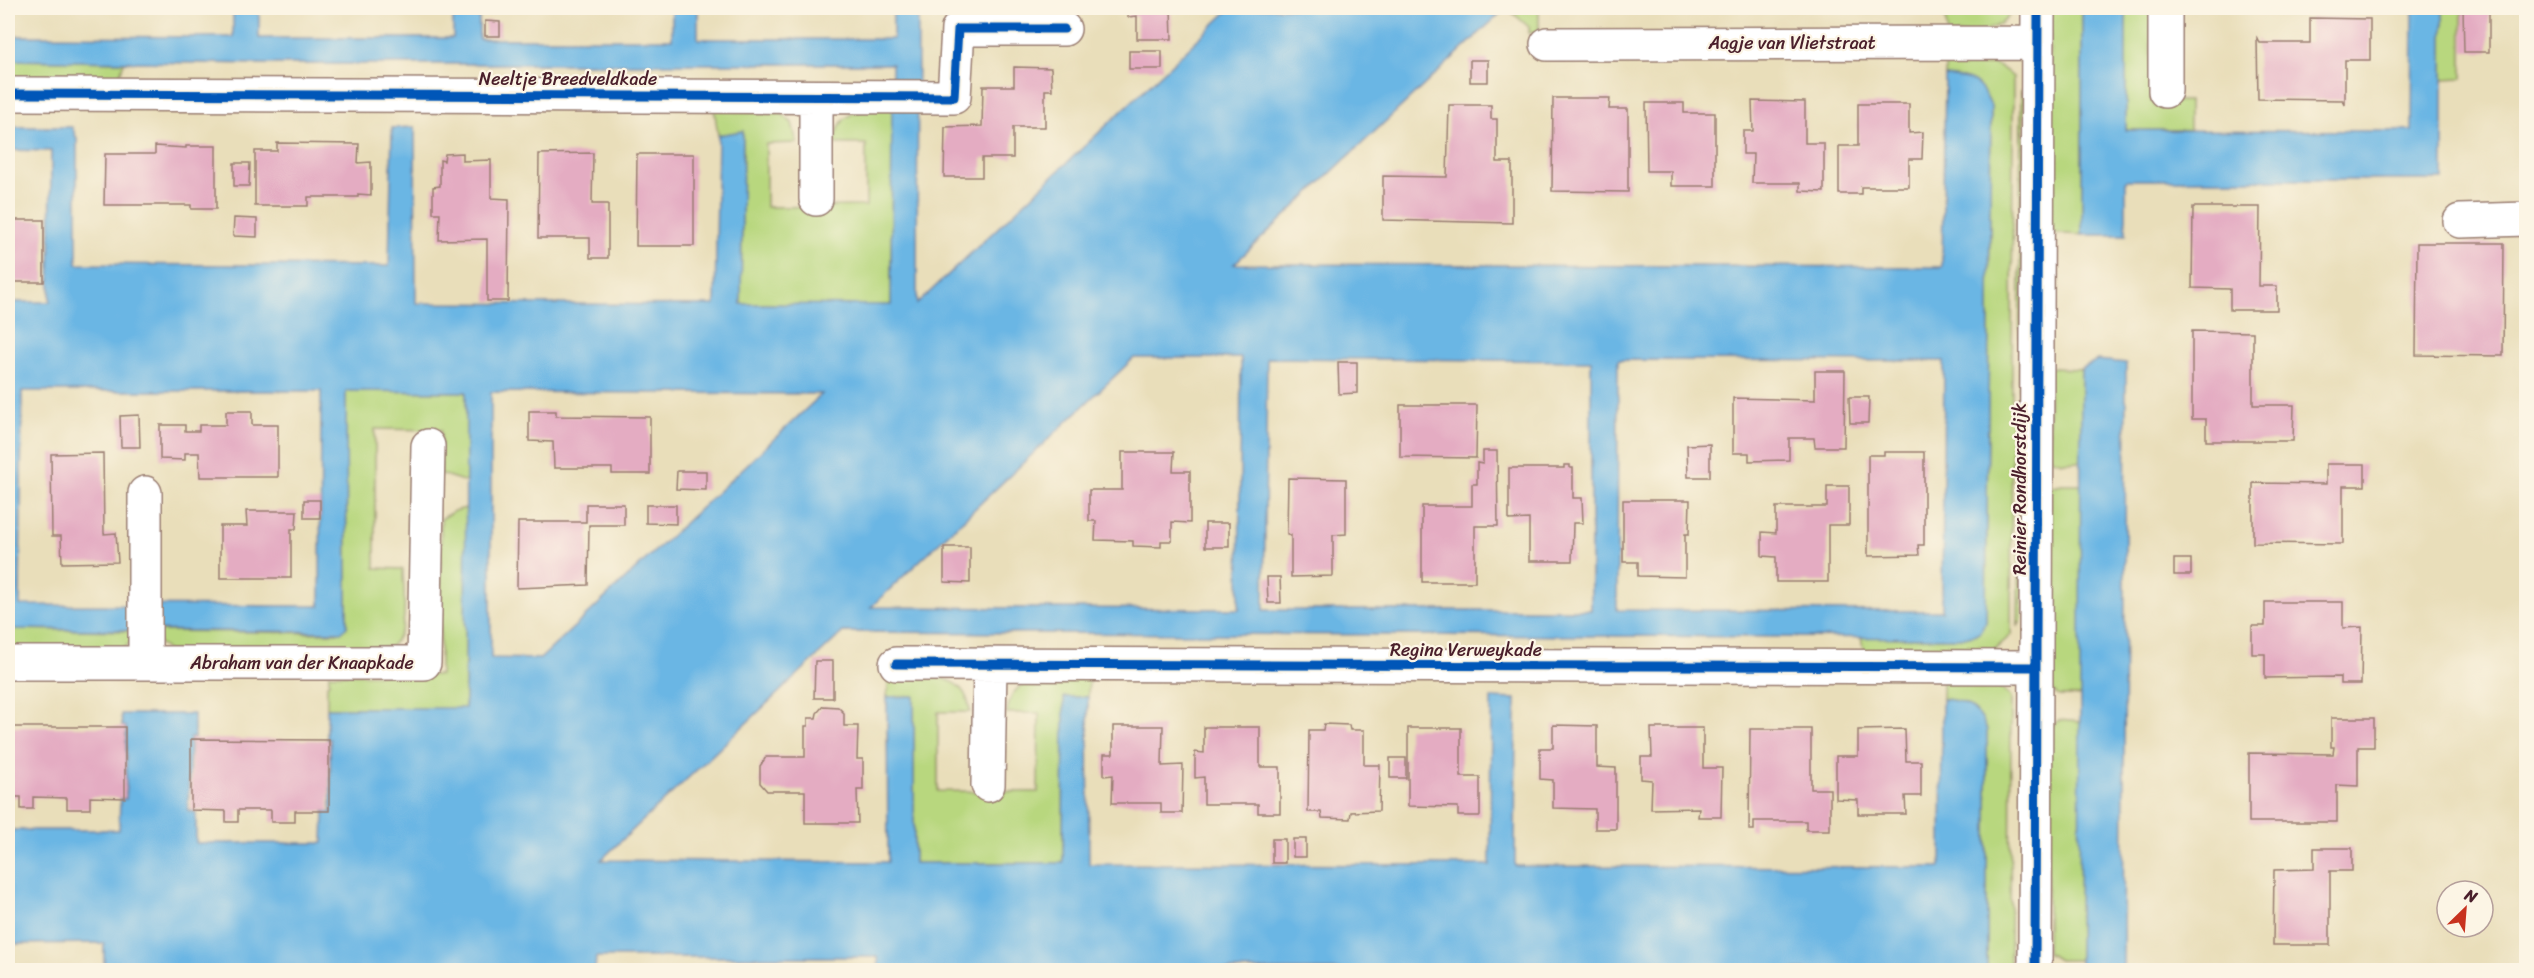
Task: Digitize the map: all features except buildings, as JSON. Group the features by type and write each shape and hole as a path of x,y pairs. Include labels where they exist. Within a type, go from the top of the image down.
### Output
{"street":[{"name":"Reinier Rondhorstdijk","path":"2034,970 2037,8"},
{"path":"2165,8 2165,91"},
{"name":"Neeltje Breedveldkade","path":"8,94 954,97 957,30 1064,28"},
{"name":"Aagje van Vlietstraat","path":"1547,44 2038,43"},
{"path":"816,97 816,199"},
{"path":"2526,196 2526,211"},
{"path":"2460,220 2526,219"},
{"name":"Abraham van der Knaapkade","path":"8,663 145,652 424,663 428,446"},
{"path":"145,493 145,652"},
{"name":"Regina Verweykade","path":"896,664 2036,667"},
{"path":"988,785 990,664"}],"green space":[{"path":"1507,8 1539,8 1539,33 1529,33 1529,27"},
{"path":"1979,8 2013,8 2009,16 1995,27 1948,35 1945,16 1959,16"},
{"path":"2050,8 2082,8 2082,235 2049,233"},
{"path":"2126,8 2151,8 2151,101 2189,101 2189,130 2126,130"},
{"path":"2443,8 2462,8 2462,78 2443,79"},
{"path":"1945,55 1973,57 1990,62 2013,77 2011,635 1994,650 1983,654 1869,656 1863,648 1861,637 1961,638 1986,621 1991,106 1979,85 1962,78 1945,76"},
{"path":"8,60 124,62 118,81 8,81"},
{"path":"2021,90 2024,98 2022,619 2018,626"},
{"path":"892,106 891,306 741,304 743,132 718,135 714,108 781,113 792,123 797,143 766,144 766,207 866,206 866,144 835,144 837,132 841,123 854,113"},
{"path":"2049,368 2081,369 2081,461 2063,462 2049,458"},
{"path":"346,391 466,392 466,482 441,474 441,430 375,429 375,568 403,569 404,611 397,640 390,647 168,651 159,643 156,631 337,633 347,627"},
{"path":"2081,484 2081,696 2059,696 2048,688 2048,487"},
{"path":"466,508 465,709 327,708 329,674 440,675 441,519 454,511"},
{"path":"8,629 133,631 131,642 122,650 8,649"},
{"path":"889,676 941,678 960,688 967,698 970,712 938,712 938,791 1038,792 1039,713 1007,713 1011,699 1017,689 1026,682 1037,679 1089,678 1088,697 1064,697 1063,863 914,863 914,696 887,697"},
{"path":"1942,680 1994,683 2011,697 2010,970 1987,970 1987,730 1980,716 1970,707 1958,701 1942,699"},
{"path":"2059,720 2081,722 2079,960 2058,960 2047,953 2048,729"}],"water":[{"path":"233,8 259,8 259,38 453,38 453,8 479,8 479,39 672,39 672,8 698,8 698,39 893,39 893,8 918,8 917,304 1231,8 1506,8 1234,264 1942,267 1945,76 1974,82 1983,90 1991,106 1986,621 1980,633 1961,638 843,632 601,860 888,862 887,697 914,696 914,863 1063,863 1064,697 1088,697 1089,864 1490,865 1491,698 1516,699 1515,866 1941,867 1942,699 1958,701 1970,707 1980,716 1987,730 1987,970 879,970 878,957 596,957 595,970 104,970 104,943 8,944 8,830 119,830 120,799 126,799 126,727 122,726 121,714 194,714 194,738 190,738 188,811 196,812 196,843 323,843 324,812 331,812 330,739 327,739 327,708 465,708 466,392 346,391 347,627 341,632 8,629 8,302 50,302 51,151 8,150 8,127 72,127 77,139 77,264 389,266 392,128 415,127 416,303 715,305 718,135 743,131 741,304 891,305 892,64 262,64 8,60 8,36 233,37","holes":["1134,358 1241,358 1239,609 871,607","1267,358 1591,361 1591,610 1264,610","1618,360 1944,361 1942,611 1617,610","22,391 321,391 320,606 20,605","491,392 822,394 540,659 491,658"]},
{"path":"1945,8 1979,8 1959,16 1945,16"},
{"path":"2082,8 2126,8 2126,130 2412,131 2413,8 2443,8 2443,180 2126,180 2126,235 2082,235"},
{"path":"2097,360 2126,363 2123,970 2079,970 2081,369"}],"cycle path":[{"path":"2035,970 2038,8"},
{"path":"8,94 954,97 958,29 1064,29"},
{"path":"896,664 2036,667"}]}
